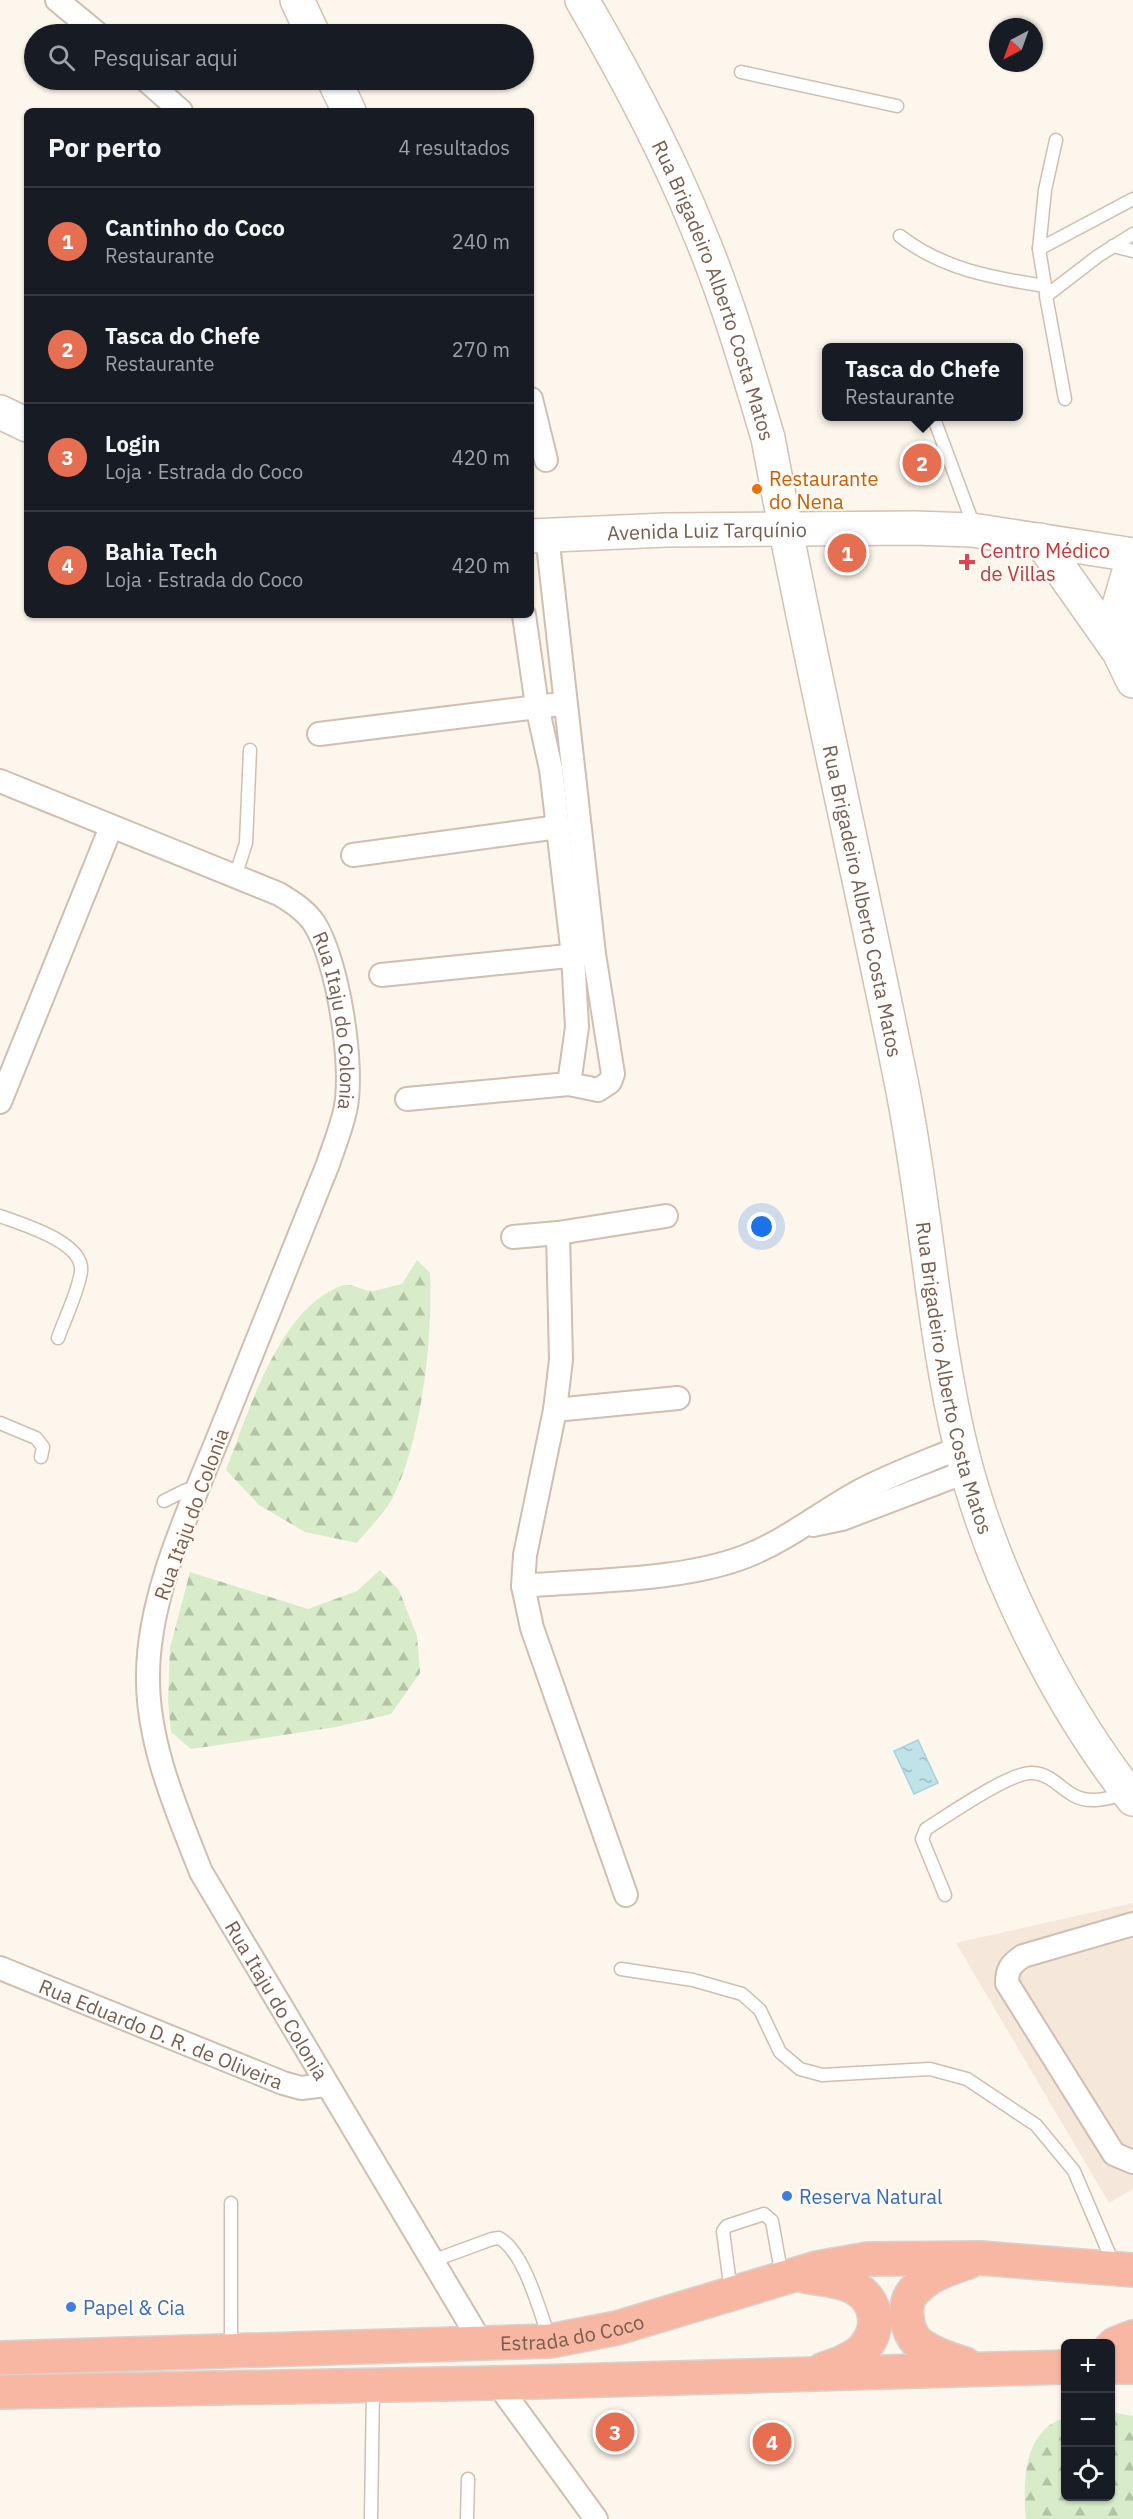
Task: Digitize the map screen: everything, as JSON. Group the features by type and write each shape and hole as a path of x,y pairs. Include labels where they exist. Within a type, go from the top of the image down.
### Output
{"highway":[{"name":"Estrada do Coco","path":"0,2358 550,2341 617,2328 817,2268 868,2259 981,2258 1124,2270"},
{"path":"979,2368 957,2362 920,2344 911,2330 905,2313 911,2293 921,2284 938,2273 981,2258"},
{"path":"789,2277 854,2287 866,2296 875,2310 872,2336 863,2350 810,2376"},
{"path":"1115,2344 1133,2337"},
{"path":"0,2391 373,2386 810,2376 979,2368 1061,2367"},
{"path":"1115,2367 1133,2367"}],"street":[{"path":"57,0 86,24"},
{"path":"297,0 308,24"},
{"name":"Rua Brigadeiro Alberto Costa Matos","path":"582,0 630,83 698,228 740,346 768,438 902,1085 926,1226 941,1348 964,1459 995,1552 1036,1642 1087,1736 1131,1796"},
{"path":"157,90 178,108"},
{"path":"339,90 348,108"},
{"path":"534,411 546,460"},
{"path":"0,412 24,424"},
{"name":"Avenida Luiz Tarquínio","path":"539,535 785,527 972,530 1133,556"},
{"path":"539,535 558,628 573,764 583,954 577,1027 569,1084"},
{"path":"1040,540 1119,652 1133,681"},
{"path":"1119,652 1118,609 1128,586 1133,556"},
{"path":"407,1099 569,1084 598,1090 610,1082 614,1074 583,954 558,827 551,769 537,706 525,620 558,628"},
{"path":"319,734 567,704"},
{"path":"551,769 573,764"},
{"name":"Rua Itaju do Colonia","path":"0,781 279,894 300,907 314,924 323,944 340,1005 348,1058 345,1110 328,1164 180,1533 155,1615 148,1676 153,1729 174,1803 201,1872 482,2344"},
{"path":"0,1102 111,827"},
{"path":"353,855 558,827"},
{"path":"381,975 583,954"},
{"path":"513,1237 558,1233 666,1216"},
{"path":"558,1233 561,1360 555,1410 525,1555 523,1586 532,1628 626,1895"},
{"path":"555,1410 678,1398"},
{"path":"523,1586 698,1571 748,1555 805,1527 827,1509 859,1491 964,1459"},
{"path":"1133,1924 1023,1956 1012,1963 1007,1973 1007,1983 1114,2154 1133,2162"},
{"name":"Rua Eduardo D. R. de Oliveira","path":"0,1968 283,2083 301,2088 326,2085"},
{"path":"497,2383 596,2519"}],"lane":[{"path":"741,72 897,106"},
{"path":"1056,140 1045,190 1039,249 1065,399"},
{"path":"1039,249 1133,199"},
{"path":"900,236 919,251 949,265 1046,291 1133,234"},
{"path":"1113,246 1133,251"},
{"path":"935,421 971,518 972,530"},
{"path":"235,877 246,843 250,750"},
{"path":"0,1216 51,1236 71,1249 78,1258 81,1270 58,1338"},
{"path":"0,1423 36,1438 43,1446 41,1457"},
{"path":"164,1501 186,1490 197,1489"},
{"path":"945,1895 922,1839 926,1829 994,1787 1031,1772 1049,1777 1074,1797 1099,1801 1131,1796"},
{"path":"621,1969 693,1980 742,1994 760,2010 780,2052 800,2069 822,2075 930,2069 967,2079 1036,2125 1074,2170 1124,2270"},
{"path":"231,2203 231,2351"},
{"path":"732,2294 723,2231 727,2226 764,2214 772,2221 789,2277"},
{"path":"432,2261 492,2239 499,2238 507,2242 524,2271 550,2341"},
{"path":"371,2519 373,2386"},
{"path":"467,2519 468,2479"}],"shaded area":[{"path":"1133,1903 1133,2189 1109,2203 956,1943"}],"green space":[{"path":"417,1260 430,1273 430,1326 424,1386 404,1472 387,1508 357,1543 305,1532 259,1505 226,1470 256,1392 284,1337 302,1314 321,1296 344,1285 371,1291 402,1284"},
{"path":"380,1570 399,1590 417,1636 420,1673 391,1714 336,1727 191,1749 171,1732 168,1701 170,1648 190,1572 308,1609 357,1591"},
{"path":"1115,2413 1133,2416 1133,2519 1026,2519 1025,2489 1029,2459 1033,2445 1051,2424 1061,2420 1061,2501 1115,2501"}],"water":[{"path":"918,1740 938,1783 914,1794 894,1751"}],"place":[{"name":"Tasca do Chefe","path":"922,463"},
{"name":"Restaurante do Nena","path":"757,489"},
{"name":"Cantinho do Coco","path":"847,553"},
{"name":"Centro Médico de Villas","path":"967,562"},
{"name":"Reserva Natural","path":"787,2196"},
{"name":"Papel & Cia","path":"71,2307"},
{"name":"Login","path":"615,2432"},
{"name":"Bahia Tech","path":"772,2442"}]}
